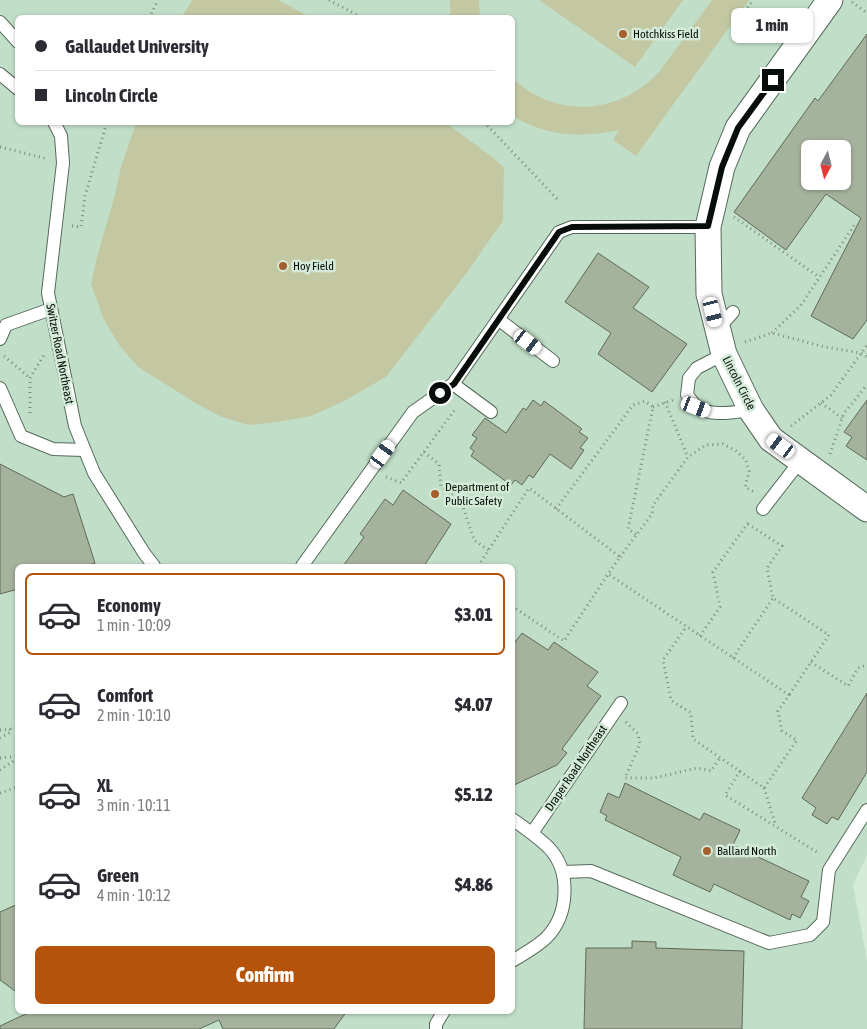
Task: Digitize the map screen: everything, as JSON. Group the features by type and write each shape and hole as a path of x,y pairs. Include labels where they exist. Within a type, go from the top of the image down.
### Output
{"street":[{"name":"Lincoln Circle","path":"839,4 738,128 722,167 709,294 725,320 751,410 771,439 867,509"}],"lane":[{"path":"0,22 15,39"},
{"path":"0,74 15,86"},
{"name":"Switzer Road Northeast","path":"56,125 61,136 63,163 48,293 75,426 94,474 144,554 152,564"},
{"path":"303,564 413,412 454,384 559,232 572,227 713,241"},
{"path":"0,339 6,325 51,310"},
{"path":"498,320 553,361"},
{"path":"734,348 697,368 688,378 687,395 696,407 710,412 725,413 751,410"},
{"path":"454,384 491,412"},
{"path":"0,388 21,436 53,449 84,450"},
{"path":"763,509 800,460"},
{"name":"Draper Road Northeast","path":"532,833 617,708"},
{"path":"563,872 591,871 769,943 810,935 823,922 829,870 867,810"},
{"path":"515,821 551,849 563,872 565,896 560,919 547,937 515,959"},
{"path":"436,1029 436,1024 441,1014"}],"path":[{"path":"150,15 158,0"},
{"path":"329,0 357,15"},
{"path":"736,24 753,0"},
{"path":"839,4 852,2 867,14"},
{"path":"81,227 85,196 106,125"},
{"path":"487,125 559,201"},
{"path":"0,147 13,152 63,163"},
{"path":"732,216 819,278"},
{"path":"734,348 772,333 801,305 855,224"},
{"path":"772,333 825,347 861,353 867,357"},
{"path":"785,430 831,395 867,346"},
{"path":"30,417 30,378 47,351"},
{"path":"4,356 30,378"},
{"path":"828,462 844,413 867,385"},
{"path":"556,509 633,405 645,401 653,407 628,529 637,535"},
{"path":"665,402 688,457"},
{"path":"821,403 842,418"},
{"path":"381,478 387,477 401,483 456,408"},
{"path":"515,608 564,641 608,574 652,514 653,505 688,457 706,445 723,444 735,450 746,460 749,470 745,487 757,494"},
{"path":"424,452 439,464 440,486 460,498 474,540 488,550"},
{"path":"754,499 761,487"},
{"path":"479,564 529,488 620,557"},
{"path":"700,636 720,607 713,572 748,524 749,514"},
{"path":"733,658 773,598 767,568 782,546 748,524"},
{"path":"608,574 789,695"},
{"path":"764,788 797,740 782,730 778,711 829,635 773,598"},
{"path":"686,627 663,660 671,700 691,713 693,739 764,788 776,826"},
{"path":"811,662 848,686 858,668 867,665"},
{"path":"617,708 627,723 638,734 640,744 625,778 654,778 697,768 711,771 720,758"},
{"path":"0,730 10,729 11,732 0,738"},
{"path":"0,758 15,757"},
{"path":"0,770 15,759"},
{"path":"740,771 725,795 834,863"},
{"path":"0,793 15,788"}],"shaded area":[{"path":"0,0 867,0 867,855 853,885 867,960 867,1029 0,1029"},
{"path":"192,0 278,0 306,15 183,15"},
{"path":"450,0 479,0 480,15 450,15"},
{"name":"Hotchkiss Field","path":"539,0 683,0 635,67"},
{"path":"712,0 749,0 636,156 613,140 619,130 578,135 564,134 539,128 515,117 515,81 530,92 549,101 568,106 588,107 607,104 626,97 659,72"},
{"name":"Hoy Field","path":"135,125 449,125 495,159 504,168 503,221 465,275 386,377 344,401 311,416 249,425 222,417 197,404 138,367 119,345 103,318 91,284 121,167"}],"building":[{"path":"867,34 867,320 853,339 811,316 861,218 826,194 786,250 734,212 815,98 818,101"},
{"path":"598,253 649,287 633,308 687,344 652,392 598,354 611,333 565,302"},
{"path":"533,400 541,406 544,401 582,429 579,432 588,438 580,448 584,450 571,469 550,454 533,478 529,475 522,485 515,480 511,485 471,456 474,451 470,448 477,438 472,435 485,418 506,433 523,408 526,410"},
{"path":"867,400 867,460 846,446 852,437 844,432"},
{"path":"0,464 64,497 73,494 95,563 15,564 15,590 0,594"},
{"path":"403,490 451,524 425,564 344,564 364,537 360,534 385,499 393,505"},
{"path":"522,633 548,650 554,642 598,672 587,686 601,696 562,749 567,753 557,765 515,785 515,642"},
{"path":"867,693 867,772 838,820 832,817 827,824 812,815 816,808 802,798"},
{"name":"Ballard North","path":"625,783 700,820 704,813 740,830 733,845 809,881 801,897 809,901 800,918 792,914 790,920 714,884 710,892 673,875 681,857 605,820 607,816 600,812 608,793 619,798"},
{"path":"15,905 15,991 0,980 0,912"},
{"path":"632,941 656,942 656,948 744,951 742,1029 584,1029 586,948 632,948"},
{"path":"26,1014 345,1014 334,1029 223,1029 219,1020 199,1029 0,1029 0,1026"}],"place":[{"name":"Hotchkiss Field","path":"623,34"},
{"name":"Hoy Field","path":"283,266"},
{"name":"Department of Public Safety","path":"435,494"},
{"name":"Ballard North","path":"707,851"}],"route":[{"path":"440,393 454,384 559,232 572,227 708,226 722,167 738,128 773,80"}]}
